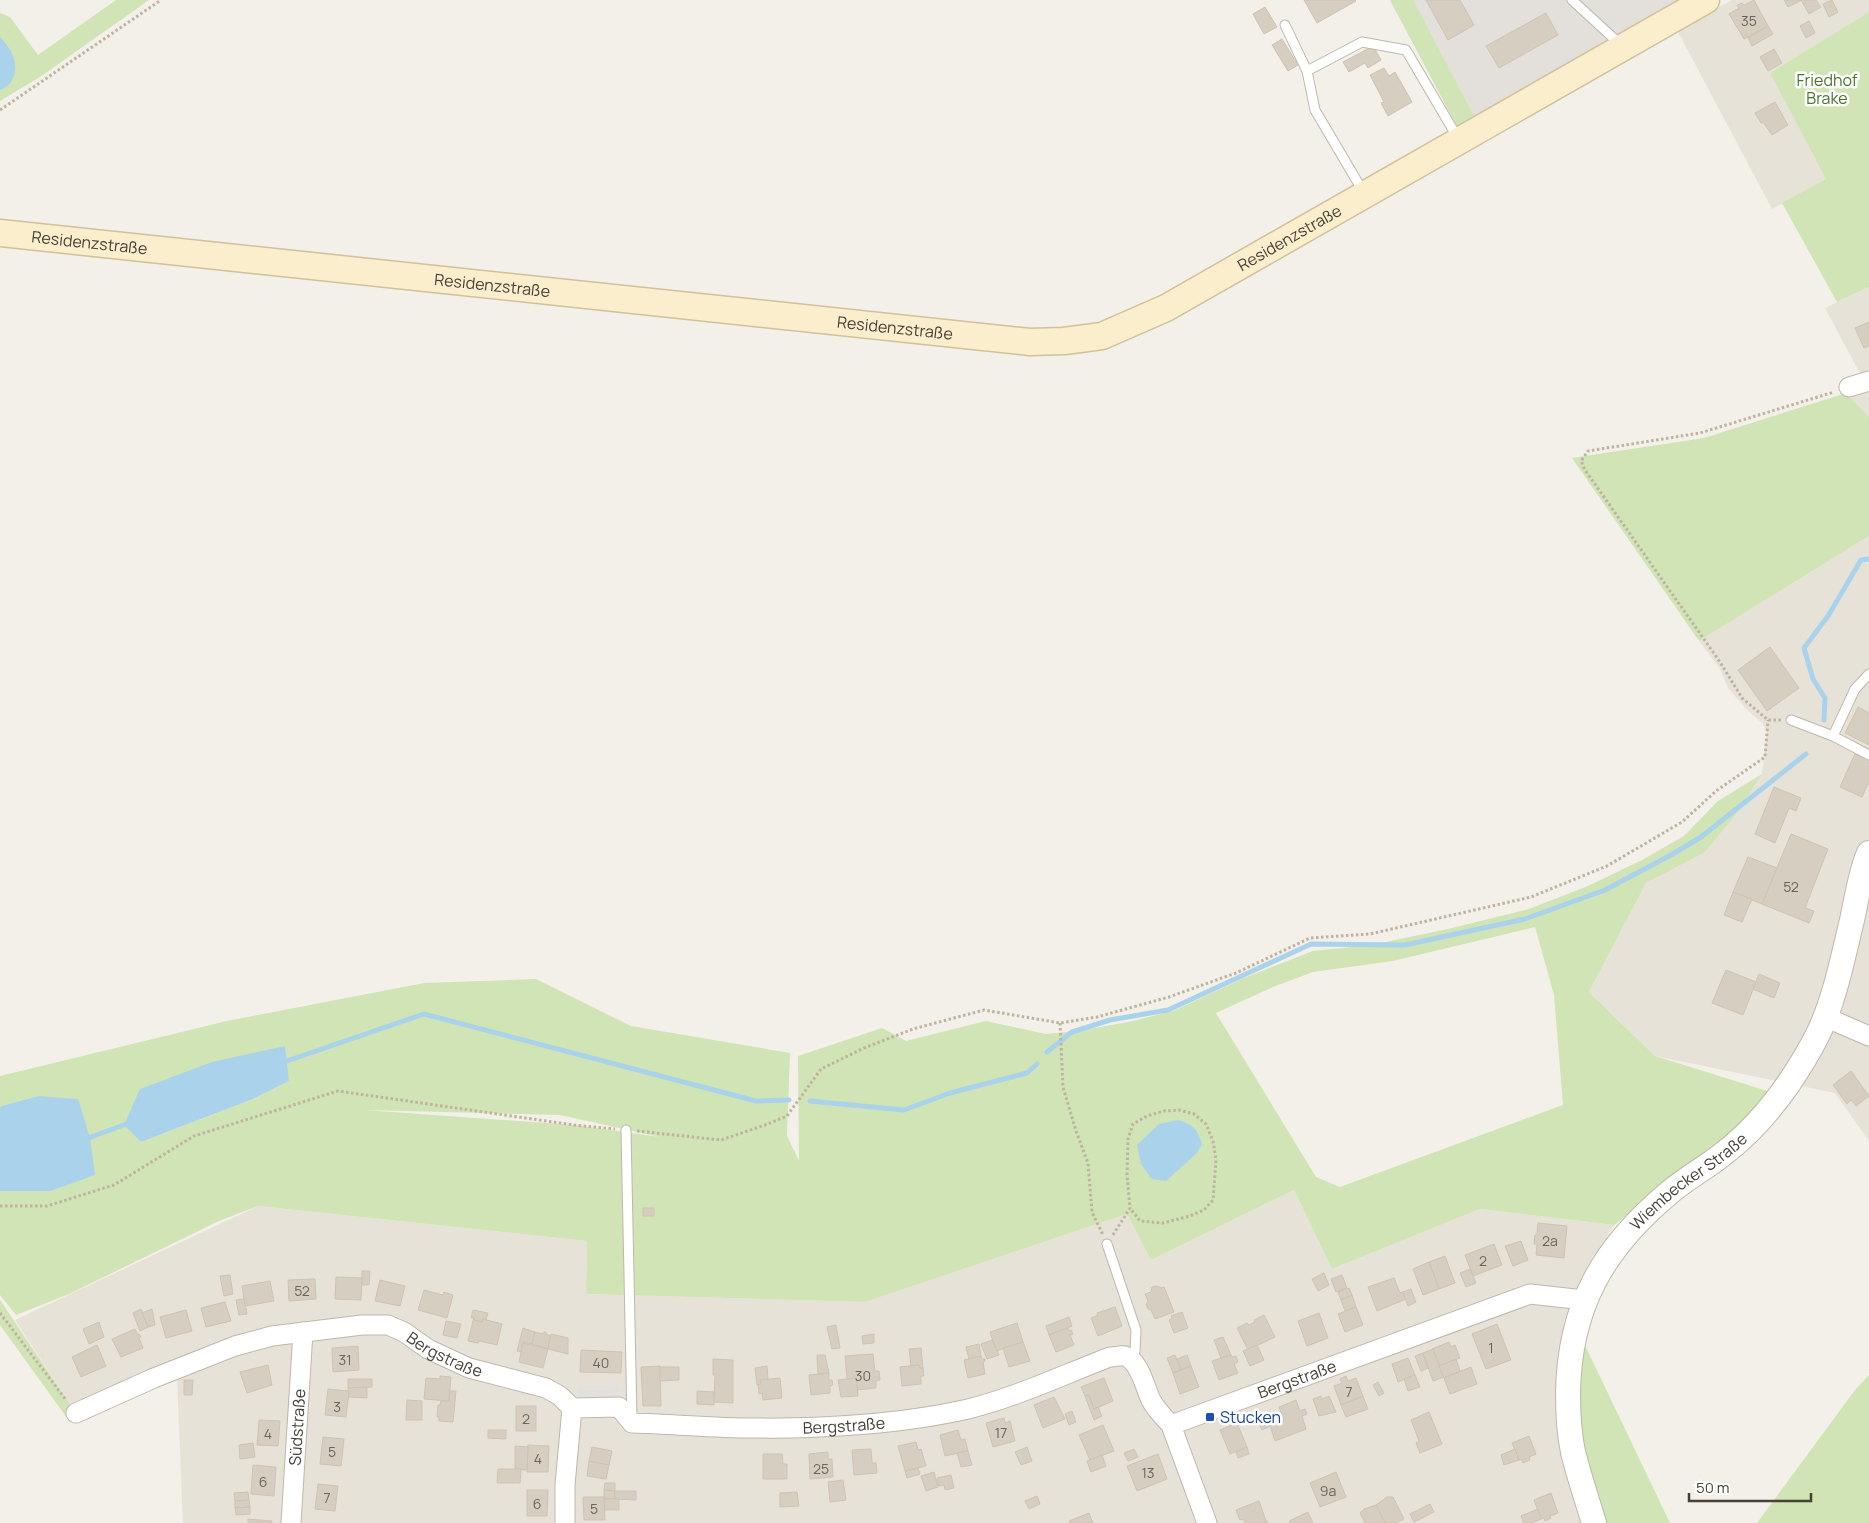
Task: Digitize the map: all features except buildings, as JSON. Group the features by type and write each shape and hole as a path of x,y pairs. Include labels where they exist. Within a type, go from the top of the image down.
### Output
{"main road":[{"name":"Residenzstraße","path":"0,233 1020,340 1064,341 1102,336 1166,308 1706,0"}],"street":[{"path":"1848,387 1869,381"},
{"name":"Wiembecker Straße","path":"1594,1523 1573,1451 1568,1413 1568,1370 1574,1336 1584,1300 1603,1266 1623,1238 1670,1191 1724,1154 1758,1122 1773,1104 1808,1052 1825,1017 1843,956 1869,853"},
{"path":"1825,1017 1869,1036"},
{"name":"Bergstraße","path":"1171,1425 1530,1294 1584,1300"},
{"name":"Bergstraße","path":"76,1413 154,1378 235,1346 272,1336 362,1325 388,1325 404,1332 428,1349 469,1368 546,1388 560,1396 572,1408"},
{"name":"Südstraße","path":"291,1523 303,1332"},
{"name":"Bergstraße","path":"632,1423 794,1428 883,1422 968,1409 1004,1398 1110,1357 1124,1356 1131,1360"},
{"path":"1131,1360 1139,1371 1160,1414 1171,1425 1208,1523"},
{"path":"564,1523 565,1485 572,1408 619,1407 632,1423"}],"lane":[{"path":"1572,0 1624,48"},
{"path":"1285,25 1307,71 1315,110 1365,194"},
{"path":"1307,71 1362,42 1406,50 1460,140"},
{"path":"1833,736 1855,689 1869,674"},
{"path":"1791,720 1833,736 1869,754"},
{"path":"626,1130 632,1423"},
{"path":"1107,1244 1136,1330 1136,1351 1131,1360"}],"path":[{"path":"0,110 161,0"},
{"path":"0,1206 47,1206 114,1185 194,1136 338,1091 574,1125 721,1140 787,1116 820,1069 864,1048 914,1029 984,1010 1060,1023 1096,1017 1169,997 1236,973 1310,938 1370,934 1470,912 1531,897 1607,866 1682,822 1716,791 1765,758 1768,720 1742,698 1720,662 1585,470 1581,461 1588,452 1700,433 1848,387"},
{"path":"1060,1023 1063,1087 1088,1163 1092,1212 1107,1244"},
{"path":"1107,1244 1130,1208 1127,1174 1128,1139 1133,1124 1147,1116 1164,1111 1179,1110 1194,1114 1206,1124 1213,1141 1216,1160 1213,1200 1204,1210 1163,1223 1140,1220 1130,1208"},
{"path":"0,1313 76,1413"}],"shaded area":[{"path":"1390,0 1682,0 1459,130"},
{"path":"1732,0 1869,0 1869,12 1770,73 1827,179 1772,209 1677,30"},
{"path":"1869,287 1869,417 1846,393 1862,377 1825,308"},
{"path":"1869,536 1869,1141 1835,1093 1655,1056 1589,992 1646,883 1704,853 1735,816 1762,774 1767,732 1763,724 1746,709 1728,688 1719,667 1699,641"},
{"path":"1294,1190 1332,1269 1480,1209 1614,1225 1587,1272 1573,1306 1557,1377 1566,1450 1583,1523 183,1523 177,1377 76,1413 15,1320 258,1206 587,1241 586,1294 865,1302 1127,1214 1151,1260"},
{"path":"579,1385 619,1386 618,1400 578,1399"}],"green space":[{"path":"116,0 149,0 40,77 0,101 0,13 10,17 38,55"},
{"path":"1390,0 1413,0 1476,120 1459,130"},
{"name":"Friedhof Brake","path":"1869,12 1869,287 1837,302 1782,203 1826,179 1770,73"},
{"path":"1846,393 1869,417 1869,536 1699,641 1572,458 1704,438"},
{"path":"1762,774 1735,816 1704,853 1646,883 1589,992 1655,1056 1774,1093 1719,1147 1614,1225 1480,1209 1332,1269 1294,1190 1151,1260 1127,1214 865,1302 586,1294 587,1241 258,1206 219,1221 69,1294 16,1315 0,1295 0,1191 51,1191 94,1175 38,1096 1,1106 0,1108 0,1076 227,1021 424,983 536,979 631,1026 790,1053 787,1136 799,1161 798,1056 882,1028 906,1041 986,1021 1046,1034 1129,1022 1173,1011 1244,978 1313,951 1371,945 1448,929 1529,909 1588,886 1642,860 1684,836 1718,801","holes":["1535,927 1554,995 1563,1105 1340,1187 1316,1177 1216,1013 1273,987 1313,972 1393,961","289,1081 253,1099 141,1142","364,1110 560,1115 660,1137 574,1125"]},
{"path":"0,1300 76,1413 177,1377 70,1422 0,1325"},
{"path":"1582,1339 1670,1523 1603,1523 1578,1430"},
{"path":"1869,1375 1869,1523 1757,1523 1855,1390"}],"water":[{"path":"0,37 12,53 15,71 10,83 0,90"},
{"path":"285,1046 289,1081 253,1099 141,1142 124,1125 140,1089 212,1062"},
{"path":"38,1096 78,1099 90,1138 95,1175 51,1191 0,1191 0,1108 1,1106"},
{"path":"1178,1120 1194,1128 1202,1144 1197,1153 1166,1181 1152,1179 1141,1164 1137,1145 1159,1124"}],"waterway":[{"path":"1824,720 1825,698 1813,679 1804,648 1828,616 1861,560 1869,559"},
{"path":"1047,1052 1072,1032 1110,1020 1168,1010 1311,944 1405,945 1525,919 1605,890 1701,837 1806,754"},
{"path":"281,1063 424,1014 756,1101 789,1100"},
{"path":"810,1101 904,1110 950,1093 1027,1073 1037,1064"},
{"path":"83,1140 129,1123"}],"place":[{"name":"Stucken","path":"1210,1417"}]}
